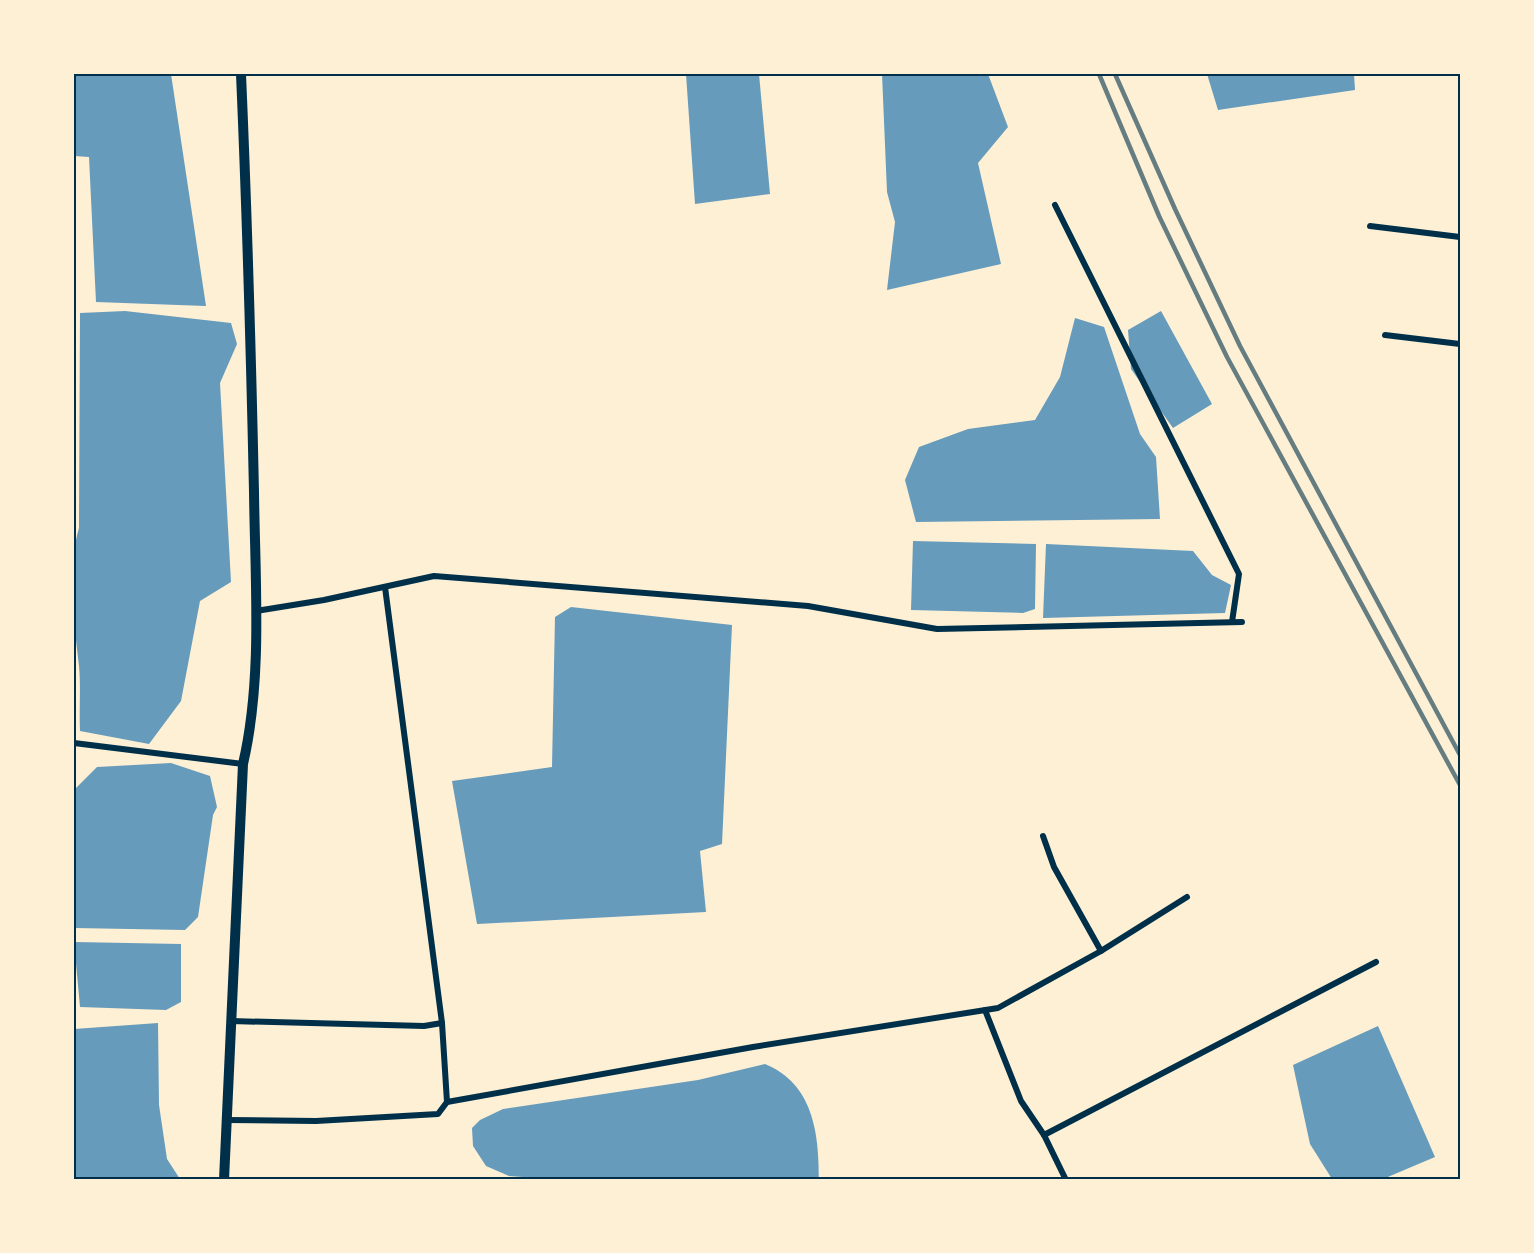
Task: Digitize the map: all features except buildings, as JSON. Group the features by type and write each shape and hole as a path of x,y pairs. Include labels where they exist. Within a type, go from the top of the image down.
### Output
{"street":[{"path":"224,1179 243,764 250,733 256,611 249,263 241,74"},
{"path":"1054,205 1239,574 1232,622"},
{"path":"1370,226 1461,237"},
{"path":"1385,335 1461,344"},
{"path":"256,611 434,576 808,606 937,629 1242,622"},
{"path":"226,1120 316,1121 438,1114 447,1102 442,1023 385,587"},
{"path":"74,743 243,764"},
{"path":"1043,836 1054,867 1101,951"},
{"path":"447,1102 753,1047 998,1008 1101,951 1187,897"},
{"path":"1044,1135 1376,962"},
{"path":"985,1010 1021,1101 1044,1135 1066,1179"},
{"path":"231,1021 424,1026 442,1023"}],"water":[{"path":"74,74 171,74 206,306 96,302 89,157 74,156"},
{"path":"686,74 759,74 770,194 695,204"},
{"path":"882,74 988,74 1008,127 978,163 1001,264 887,290 895,222 887,192"},
{"path":"1207,74 1354,74 1355,90 1218,110"},
{"path":"125,311 231,323 237,344 220,383 231,582 200,601 181,701 149,744 80,731 80,674 72,597 73,562 79,528 80,313"},
{"path":"1161,311 1212,404 1173,428 1131,369 1128,330"},
{"path":"1075,318 1104,327 1140,434 1156,457 1160,519 916,522 905,480 919,447 968,429 1035,420 1060,377"},
{"path":"913,541 1036,544 1035,609 1023,613 911,610"},
{"path":"1046,544 1193,551 1212,575 1231,585 1225,613 1043,618"},
{"path":"571,607 732,625 722,844 700,851 706,912 477,924 452,781 552,767 555,617"},
{"path":"171,763 210,776 217,807 213,815 198,917 185,930 74,928 76,788 97,767"},
{"path":"74,942 181,944 181,1002 166,1010 80,1007"},
{"path":"158,1023 159,1105 167,1159 180,1179 74,1179 74,1029"},
{"path":"1378,1026 1435,1157 1383,1179 1332,1179 1310,1144 1293,1065"},
{"path":"765,1064 794,1084 810,1111 815,1127 819,1179 564,1180 509,1176 486,1166 473,1146 472,1128 480,1120 503,1109 698,1080"}],"railway":[{"path":"1099,74 1159,216 1227,357 1460,785"},
{"path":"1115,74 1175,209 1240,346 1460,755"}]}
